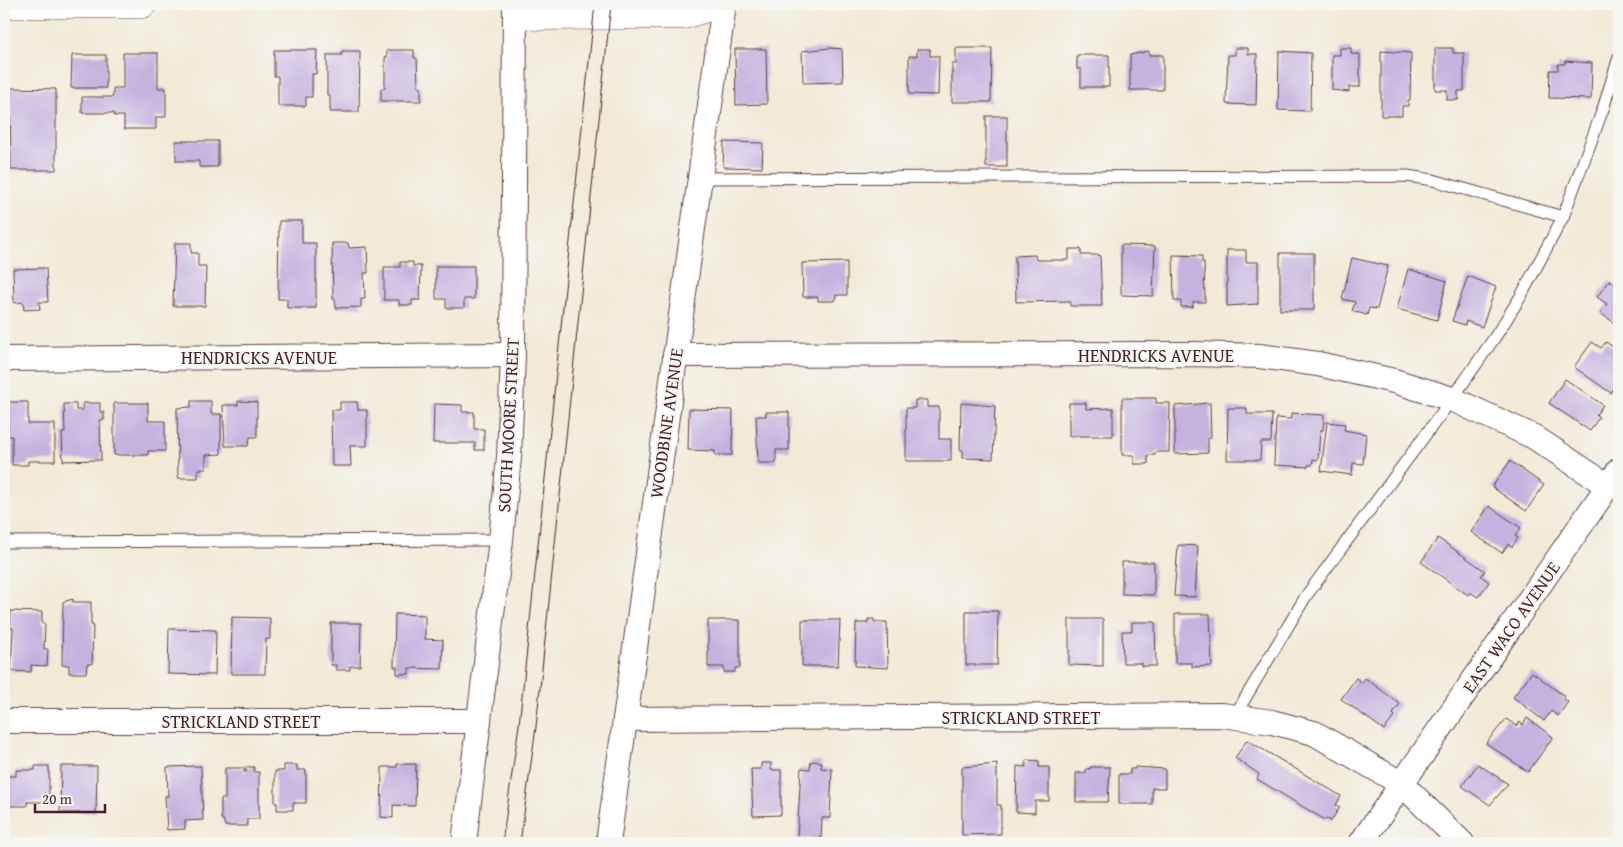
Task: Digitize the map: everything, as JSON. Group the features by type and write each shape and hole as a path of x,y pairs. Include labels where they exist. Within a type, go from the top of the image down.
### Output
{"street":[{"path":"4,4 142,4"},
{"path":"516,4 534,16 684,15 719,4"},
{"name":"SOUTH MOORE STREET","path":"464,843 501,540 509,457 513,355 516,4"},
{"name":"WOODBINE AVENUE","path":"608,843 724,4"},
{"name":"HENDRICKS AVENUE","path":"675,355 1195,354 1259,356 1318,364 1394,381 1452,399 1534,437 1614,478"},
{"name":"HENDRICKS AVENUE","path":"4,359 513,355"},
{"name":"EAST WACO AVENUE","path":"1361,843 1614,478"},
{"name":"STRICKLAND STREET","path":"625,720 1212,715 1272,722 1314,733 1402,784 1462,843"},
{"name":"STRICKLAND STREET","path":"4,721 479,721"}],"lane":[{"path":"1234,717 1306,596 1452,399 1521,296 1563,217 1603,110 1619,57"},
{"path":"700,178 1407,176 1433,180 1563,217"},
{"path":"4,542 501,540"}],"building":[{"path":"830,48 842,49 843,82 803,83 802,51"},
{"path":"956,48 992,48 991,102 952,102 952,64 956,64"},
{"path":"1235,48 1248,48 1248,54 1257,54 1256,105 1226,104 1228,55 1235,55"},
{"path":"1340,48 1351,48 1351,54 1360,54 1360,87 1349,87 1349,92 1332,90 1332,55 1340,55"},
{"path":"1435,48 1453,48 1453,53 1464,53 1464,91 1458,91 1458,100 1447,100 1447,90 1435,90"},
{"path":"735,49 766,49 767,104 736,105"},
{"path":"917,49 930,49 930,56 939,56 938,95 909,94 909,56 917,56"},
{"path":"274,50 317,50 316,74 312,74 312,97 306,97 306,106 278,106 278,76 274,76"},
{"path":"387,50 414,50 414,58 417,58 418,87 421,87 421,101 381,101 381,88 385,88 385,57 387,57"},
{"path":"342,51 360,51 359,112 330,112 330,95 327,95 327,55 342,55"},
{"path":"1149,51 1149,55 1163,55 1163,90 1130,90 1130,55"},
{"path":"1279,51 1311,53 1310,111 1278,110"},
{"path":"1381,51 1411,53 1410,100 1408,100 1408,106 1402,106 1402,116 1381,116"},
{"path":"123,53 158,53 158,88 166,88 166,117 156,117 156,129 124,129 124,116 114,116 114,113 82,113 82,97 113,97 113,88 123,88"},
{"path":"72,55 106,55 106,88 71,88"},
{"path":"1077,55 1109,55 1109,87 1081,87 1081,69 1077,69"},
{"path":"1565,61 1592,63 1591,99 1549,98 1550,70 1558,70 1558,64 1565,64"},
{"path":"10,88 56,89 56,170 11,170"},
{"path":"986,116 1007,116 1007,167 986,167"},
{"path":"176,141 218,141 218,167 199,167 199,161 176,161"},
{"path":"724,142 763,143 762,168 723,167"},
{"path":"279,221 302,221 302,243 316,243 316,308 287,308 287,299 278,299"},
{"path":"175,243 191,243 191,253 198,253 198,266 206,266 205,306 173,306"},
{"path":"332,243 348,243 349,248 367,247 368,273 364,273 365,299 361,299 361,307 336,308 335,299 333,299"},
{"path":"1121,245 1155,246 1153,296 1121,295"},
{"path":"1069,249 1081,249 1081,255 1100,255 1102,306 1070,306 1070,301 1016,302 1015,256 1035,255 1036,260 1069,260"},
{"path":"1227,250 1246,250 1246,262 1258,262 1258,304 1227,306"},
{"path":"1280,253 1314,253 1314,310 1280,310"},
{"path":"1173,255 1202,256 1202,262 1204,262 1205,302 1193,302 1193,307 1181,307 1181,301 1174,301"},
{"path":"1352,258 1388,266 1377,309 1369,308 1367,315 1352,311 1355,302 1342,299"},
{"path":"400,262 413,262 413,266 421,266 420,300 412,300 412,305 399,305 399,300 384,300 384,267 400,267"},
{"path":"847,262 847,295 836,295 835,301 818,301 818,297 803,297 802,263"},
{"path":"436,266 474,266 474,299 464,299 464,308 446,308 446,299 436,299"},
{"path":"46,268 48,302 39,302 40,309 24,310 23,302 14,303 13,269"},
{"path":"1408,269 1447,281 1437,320 1397,309"},
{"path":"1468,276 1496,287 1482,327 1466,321 1465,325 1452,321"},
{"path":"1609,280 1619,287 1619,326 1600,313 1607,304 1597,297"},
{"path":"1592,342 1601,348 1606,342 1619,351 1615,357 1619,360 1619,380 1611,393 1574,367"},
{"path":"1565,379 1603,405 1596,415 1599,417 1590,431 1549,403"},
{"path":"1122,398 1156,398 1156,403 1170,403 1169,452 1156,452 1155,455 1148,455 1148,464 1134,464 1134,455 1122,455"},
{"path":"915,400 927,400 927,407 939,407 939,439 951,439 951,461 906,461 906,408 915,408"},
{"path":"191,401 211,401 211,414 221,414 221,454 206,455 206,469 198,469 198,478 178,478 177,408 191,407"},
{"path":"238,401 257,402 257,437 250,437 248,446 225,446 223,405 238,405"},
{"path":"8,402 28,402 28,424 55,424 55,461 28,461 28,465 12,465 12,436 8,436"},
{"path":"340,402 357,402 358,410 367,410 367,446 350,446 351,466 332,466 331,410 340,410"},
{"path":"83,403 100,403 100,412 104,412 104,420 100,420 101,460 63,461 62,433 65,433 64,404 76,404 76,410 83,410"},
{"path":"114,403 148,403 148,421 165,421 165,451 148,451 148,455 114,455"},
{"path":"961,403 995,406 993,459 963,458 963,450 960,450"},
{"path":"1069,403 1086,403 1086,409 1113,408 1113,436 1069,436"},
{"path":"1210,403 1211,438 1208,438 1208,453 1175,454 1175,406"},
{"path":"434,404 462,405 462,412 474,412 474,429 484,429 484,450 475,450 475,443 433,443"},
{"path":"1228,408 1247,408 1247,414 1272,414 1271,442 1261,442 1260,460 1227,460"},
{"path":"689,409 733,410 732,455 715,455 715,451 688,450"},
{"path":"766,412 789,412 789,450 776,450 776,463 758,463 756,416 766,416"},
{"path":"1291,413 1324,415 1323,430 1320,430 1318,460 1313,459 1312,465 1308,465 1308,467 1274,465 1276,418 1291,419"},
{"path":"1327,422 1345,424 1344,430 1366,434 1363,464 1353,463 1352,475 1321,471"},
{"path":"1510,461 1544,485 1526,511 1492,487"},
{"path":"1489,506 1521,528 1515,536 1518,538 1512,547 1508,544 1502,553 1471,532"},
{"path":"1438,538 1485,571 1481,576 1489,582 1478,597 1470,592 1468,595 1421,562"},
{"path":"1178,545 1198,546 1195,597 1174,596"},
{"path":"1122,562 1154,562 1154,595 1122,594"},
{"path":"73,599 73,602 91,602 91,625 93,625 92,664 87,664 86,673 69,673 69,665 62,665 63,602"},
{"path":"11,611 42,612 42,624 45,624 44,649 48,649 47,666 31,665 31,672 11,671 13,628 10,628"},
{"path":"966,611 998,611 997,665 966,665"},
{"path":"395,614 425,615 425,639 443,640 442,669 409,668 409,674 397,674 397,667 394,667"},
{"path":"1175,614 1210,614 1212,666 1192,667 1192,663 1175,663"},
{"path":"232,617 270,618 270,639 266,639 265,674 231,674"},
{"path":"868,619 874,619 874,622 887,622 888,668 855,666 856,623 868,623"},
{"path":"1069,619 1103,619 1103,666 1069,665"},
{"path":"708,620 740,620 740,668 735,668 735,672 724,672 724,667 708,667"},
{"path":"802,620 840,620 838,666 802,666"},
{"path":"1132,622 1155,622 1156,666 1141,666 1141,663 1123,663 1122,631 1132,631"},
{"path":"331,623 361,623 360,666 350,666 350,670 336,670 336,665 331,665"},
{"path":"169,629 216,630 215,675 168,674"},
{"path":"1532,672 1564,696 1563,698 1568,702 1558,716 1551,711 1544,721 1513,697"},
{"path":"1356,678 1362,683 1365,678 1400,704 1393,714 1395,716 1384,730 1341,699"},
{"path":"1527,718 1553,737 1528,772 1486,743 1506,719 1517,726 1520,722 1523,725"},
{"path":"1247,740 1341,796 1336,805 1340,807 1331,821 1326,818 1325,820 1257,779 1259,774 1235,758"},
{"path":"1026,760 1039,761 1039,767 1049,767 1049,801 1035,801 1035,813 1016,812 1017,766 1026,767"},
{"path":"811,761 822,762 821,768 832,769 830,818 822,818 821,839 797,838 801,768 810,769"},
{"path":"761,763 771,763 771,770 781,770 781,815 753,816 751,769 761,769"},
{"path":"397,764 416,764 415,806 393,805 393,818 381,817 382,767 397,767"},
{"path":"997,764 997,805 1001,805 1001,834 962,835 962,767"},
{"path":"1478,764 1508,784 1490,805 1462,786"},
{"path":"284,765 297,765 297,770 306,770 306,803 293,803 293,810 277,810 277,803 275,803 275,771 284,771"},
{"path":"35,766 49,766 49,802 27,802 27,806 7,806 7,776 16,776 16,770 35,770"},
{"path":"61,766 97,766 96,813 60,813"},
{"path":"201,766 203,820 185,821 185,829 167,830 165,796 168,796 167,767"},
{"path":"246,767 254,767 254,772 259,772 259,819 247,819 247,826 225,826 223,819 221,819 221,799 225,799 225,768 244,768 244,772 246,772"},
{"path":"1090,767 1110,767 1108,802 1076,802 1076,773 1086,773 1086,769 1090,769"},
{"path":"1135,767 1165,769 1165,788 1152,788 1152,804 1119,804 1119,774 1130,774 1130,769 1135,769"}],"tram line":[{"path":"502,843 519,725 595,4"},
{"path":"520,843 536,727 611,4"}]}
